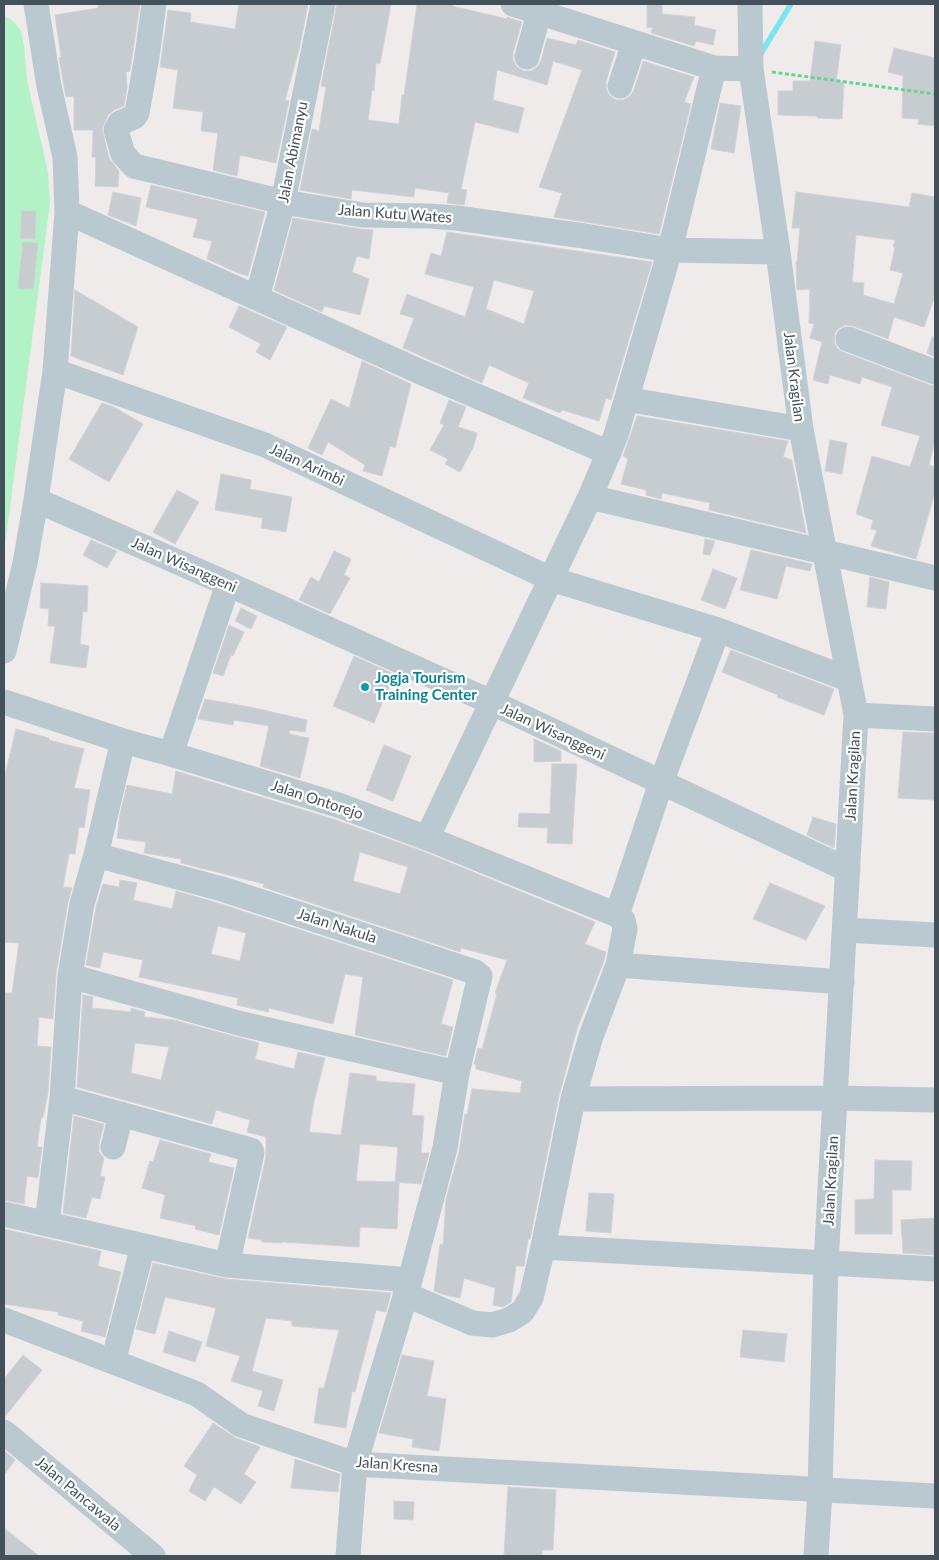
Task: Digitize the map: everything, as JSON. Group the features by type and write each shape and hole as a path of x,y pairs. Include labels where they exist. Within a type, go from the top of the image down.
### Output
{"street":[{"path":"4,651 25,564 55,371 67,212 65,156 49,86 36,4"},
{"name":"Jalan Kutu Wates","path":"154,4 148,56 137,113 134,117 120,123 116,130 124,154 134,166 284,202 364,216 429,216 586,226 670,250 778,252"},
{"name":"Jalan Abimanyu","path":"257,298 284,202 323,4"},
{"path":"513,4 714,68 752,69"},
{"name":"Jalan Kragilan","path":"750,4 752,69 801,429 856,715 826,1263 820,1490 816,1556"},
{"path":"527,57 539,13"},
{"path":"620,86 634,43"},
{"path":"426,838 552,579 609,453 627,402 670,250 714,68"},
{"path":"67,212 416,370 609,453"},
{"path":"848,339 935,372"},
{"name":"Jalan Arimbi","path":"55,371 265,445 552,579 718,630 848,679"},
{"path":"637,401 801,429"},
{"path":"590,497 935,578"},
{"name":"Jalan Wisanggeni","path":"36,500 491,702 661,784 848,870"},
{"path":"171,754 228,584"},
{"path":"4,1214 226,1265 408,1287 472,1323 492,1325 509,1320 522,1312 530,1298 543,1247 573,1099 591,1036 618,964 625,929 620,917 661,784 718,630"},
{"name":"Jalan Ontorejo","path":"4,702 122,742 171,754 341,806 426,838 620,917"},
{"path":"856,715 935,719"},
{"path":"47,1224 62,1098 70,976 82,904 96,855 122,742"},
{"name":"Jalan Nakula","path":"96,855 222,889 478,974 480,980 457,1073 445,1148 408,1287 355,1464 348,1556"},
{"path":"845,930 935,935"},
{"path":"618,964 842,982"},
{"path":"70,976 242,1024 457,1073"},
{"path":"62,1098 251,1150 252,1153 226,1265"},
{"path":"573,1099 836,1098 935,1100"},
{"path":"113,1148 121,1114"},
{"path":"113,1362 142,1246"},
{"path":"543,1247 935,1269"},
{"name":"Jalan Kresna","path":"4,1320 197,1394 234,1422 241,1425 355,1464 935,1496"},
{"name":"Jalan Pancawala","path":"4,1432 153,1556"}],"path":[{"path":"752,69 935,94"}],"green space":[{"path":"4,16 12,20 21,31 27,80 48,172 50,203 4,553"}],"building":[{"path":"98,4 140,4 130,71 126,72 127,87 124,106 108,115 102,129 109,158 119,171 118,187 95,186 96,157 92,157 93,130 74,130 74,96 66,97 59,58 61,57 55,15 98,8"},
{"path":"239,4 308,4 299,50 285,100 289,101 276,163 240,155 237,176 213,170 218,133 201,131 203,112 173,108 178,70 160,67 168,10 191,13 190,22 235,29"},
{"path":"337,4 391,4 380,64 376,63 374,91 372,90 368,120 399,124 417,4 453,4 452,6 507,19 507,17 522,22 513,53 513,60 517,67 524,71 531,71 537,67 541,61 547,38 576,45 578,40 615,52 606,88 609,95 616,100 623,100 630,96 634,90 643,61 694,77 684,102 691,104 659,234 554,217 562,193 539,187 582,70 553,61 547,85 497,70 493,100 524,108 518,133 475,122 461,189 467,190 464,205 447,203 449,193 415,188 414,197 352,190 351,199 300,190 312,129 319,131 326,87 321,86"},
{"path":"647,4 662,4 662,14 695,17 694,25 716,30 713,45 696,41 694,46 651,33 653,27 647,28"},
{"path":"815,41 841,45 836,82 844,82 842,119 778,115 778,91 793,91 793,81 810,81"},
{"path":"894,48 935,58 935,126 918,124 919,119 902,118 903,76 888,72"},
{"path":"720,103 741,106 734,153 711,149"},
{"path":"151,185 265,212 248,276 207,259 212,241 193,237 198,219 146,207"},
{"path":"113,192 141,198 136,226 108,215"},
{"path":"796,192 909,207 912,193 935,197 935,296 924,327 894,317 888,339 846,325 839,328 835,333 834,341 837,348 843,352 935,386 935,440 929,465 935,467 935,492 916,559 871,546 877,530 871,529 873,520 856,514 872,456 910,467 920,436 881,425 892,387 862,377 860,384 830,375 828,384 813,380 822,342 810,338 814,324 809,323 810,289 797,290 796,262 800,228 792,228","holes":["856,235 895,240 890,270 903,273 894,304 863,295 864,283 852,282"]},
{"path":"22,211 36,211 35,239 20,238"},
{"path":"293,218 373,230 369,259 357,256 352,272 369,279 360,315 324,306 322,312 274,290"},
{"path":"447,232 652,262 611,400 606,398 599,421 562,410 560,413 523,398 529,383 489,365 482,383 403,348 414,318 400,314 407,294 465,317 474,287 425,274 431,253 441,256","holes":["494,280 534,291 524,324 486,309"]},
{"path":"23,242 38,243 33,289 18,288"},
{"path":"75,290 138,327 123,375 71,356"},
{"path":"239,306 287,327 270,360 256,352 261,344 229,327"},
{"path":"932,337 935,337 935,357 927,353"},
{"path":"362,361 411,384 395,448 390,446 382,476 363,471 365,465 328,442 322,455 308,448 331,399 349,408"},
{"path":"449,400 466,407 458,427 477,433 473,448 460,472 445,464 448,459 430,450 444,425 440,423"},
{"path":"102,403 114,407 143,424 109,482 69,459"},
{"path":"637,416 788,441 783,457 792,460 806,533 709,510 710,503 662,493 661,499 646,495 646,490 621,484 628,459 623,456"},
{"path":"830,440 847,443 842,474 825,471"},
{"path":"221,474 251,480 250,489 292,497 286,532 261,528 263,518 215,510"},
{"path":"177,490 199,502 175,544 153,532"},
{"path":"705,539 715,541 710,555 703,554"},
{"path":"91,540 117,551 107,568 83,555"},
{"path":"751,550 812,564 810,571 786,566 777,599 740,590"},
{"path":"334,551 351,559 344,575 350,578 330,614 299,600 311,577 319,582"},
{"path":"713,569 737,578 725,609 701,600"},
{"path":"870,577 889,582 886,609 867,607"},
{"path":"41,583 88,586 87,612 83,611 80,644 89,646 86,668 50,663 55,626 48,626 49,609 40,608"},
{"path":"241,608 257,616 251,629 235,621"},
{"path":"229,625 244,632 233,656 231,655 223,676 213,673"},
{"path":"731,650 834,689 824,715 777,697 778,695 722,672"},
{"name":"Jogja Tourism Training Center","path":"354,656 394,674 374,723 333,706"},
{"path":"205,699 307,720 305,732 290,730 289,734 309,738 300,778 260,766 269,726 234,720 233,725 198,719"},
{"path":"16,729 84,749 74,788 90,790 84,828 79,827 75,854 69,854 63,887 72,888 56,974 53,1019 39,1017 37,1046 51,1047 48,1093 43,1118 41,1118 37,1147 42,1147 38,1178 27,1176 24,1204 4,1200 4,993 12,993 19,943 4,942 4,779"},
{"path":"903,732 935,733 935,800 898,798"},
{"path":"534,739 561,751 561,761 534,762"},
{"path":"384,745 411,756 393,801 366,790"},
{"path":"552,764 577,764 572,844 547,843 548,828 518,827 519,813 550,814"},
{"path":"176,771 336,820 422,851 595,922 585,944 606,952 577,1029 559,1096 530,1239 528,1239 524,1266 516,1266 511,1302 503,1307 493,1305 495,1288 464,1278 460,1298 434,1291 440,1244 443,1245 446,1199 459,1152 465,1114 467,1115 472,1089 520,1093 522,1081 476,1069 474,1064 478,1048 482,1049 497,994 495,993 507,960 461,948 460,952 263,887 264,884 181,863 181,859 144,853 146,842 117,838 120,814 127,785 172,794","holes":["360,852 408,867 400,894 353,881"]},
{"path":"813,817 836,824 834,848 807,835"},
{"path":"120,880 137,883 133,900 172,909 176,891 453,980 441,1024 453,1027 446,1056 355,1035 363,977 345,974 333,1024 269,1008 268,1012 237,1005 238,998 139,977 143,960 103,952 100,968 86,965 96,907 103,884 119,887","holes":["218,926 246,933 240,961 211,954"]},
{"path":"770,883 825,906 806,940 753,919"},
{"path":"83,995 93,997 92,1008 131,1012 131,1008 145,1012 144,1017 174,1020 259,1043 255,1059 294,1069 298,1052 325,1058 314,1101 309,1132 341,1135 350,1073 376,1076 376,1081 415,1084 412,1115 424,1116 421,1153 429,1153 421,1184 399,1182 397,1229 360,1227 359,1247 262,1242 262,1240 248,1238 266,1156 266,1137 247,1132 250,1120 216,1110 212,1124 77,1087","holes":["135,1043 169,1047 161,1080 131,1073","360,1144 398,1147 395,1182 356,1181"]},
{"path":"74,1116 104,1124 99,1152 104,1158 100,1176 105,1177 100,1199 92,1197 86,1218 63,1213"},
{"path":"160,1140 211,1154 208,1162 234,1168 219,1235 195,1229 196,1226 160,1218 165,1195 142,1188 150,1161 153,1162"},
{"path":"875,1160 912,1161 911,1190 892,1190 892,1234 855,1234 855,1200 874,1199"},
{"path":"589,1193 614,1194 611,1233 586,1231"},
{"path":"935,1218 935,1255 903,1253 901,1220"},
{"path":"4,1229 101,1251 98,1266 121,1272 105,1337 81,1331 83,1321 58,1315 58,1312 4,1304"},
{"path":"153,1263 226,1279 391,1293 386,1312 376,1310 355,1392 352,1391 346,1428 314,1423 319,1388 324,1388 339,1330 292,1326 292,1321 266,1318 252,1371 283,1380 274,1411 258,1406 263,1391 231,1381 240,1356 206,1346 216,1308 165,1297 155,1334 136,1329"},
{"path":"743,1330 787,1334 784,1362 740,1357"},
{"path":"169,1331 202,1342 195,1362 163,1352"},
{"path":"23,1355 42,1370 4,1418 4,1379"},
{"path":"402,1355 434,1361 427,1396 446,1399 439,1451 412,1447 413,1439 379,1433"},
{"path":"213,1423 236,1438 260,1447 244,1474 256,1482 241,1504 214,1487 205,1501 189,1491 197,1475 184,1466"},
{"path":"4,1450 15,1460 4,1475"},
{"path":"295,1459 340,1474 338,1492 291,1488"},
{"path":"508,1487 556,1490 553,1550 542,1550 542,1556 504,1556"},
{"path":"394,1501 414,1502 413,1520 394,1519"},
{"path":"4,1528 39,1556 4,1556"}],"waterway":[{"path":"760,55 791,4"}],"place":[{"name":"Jogja Tourism Training Center","path":"365,687"}]}
